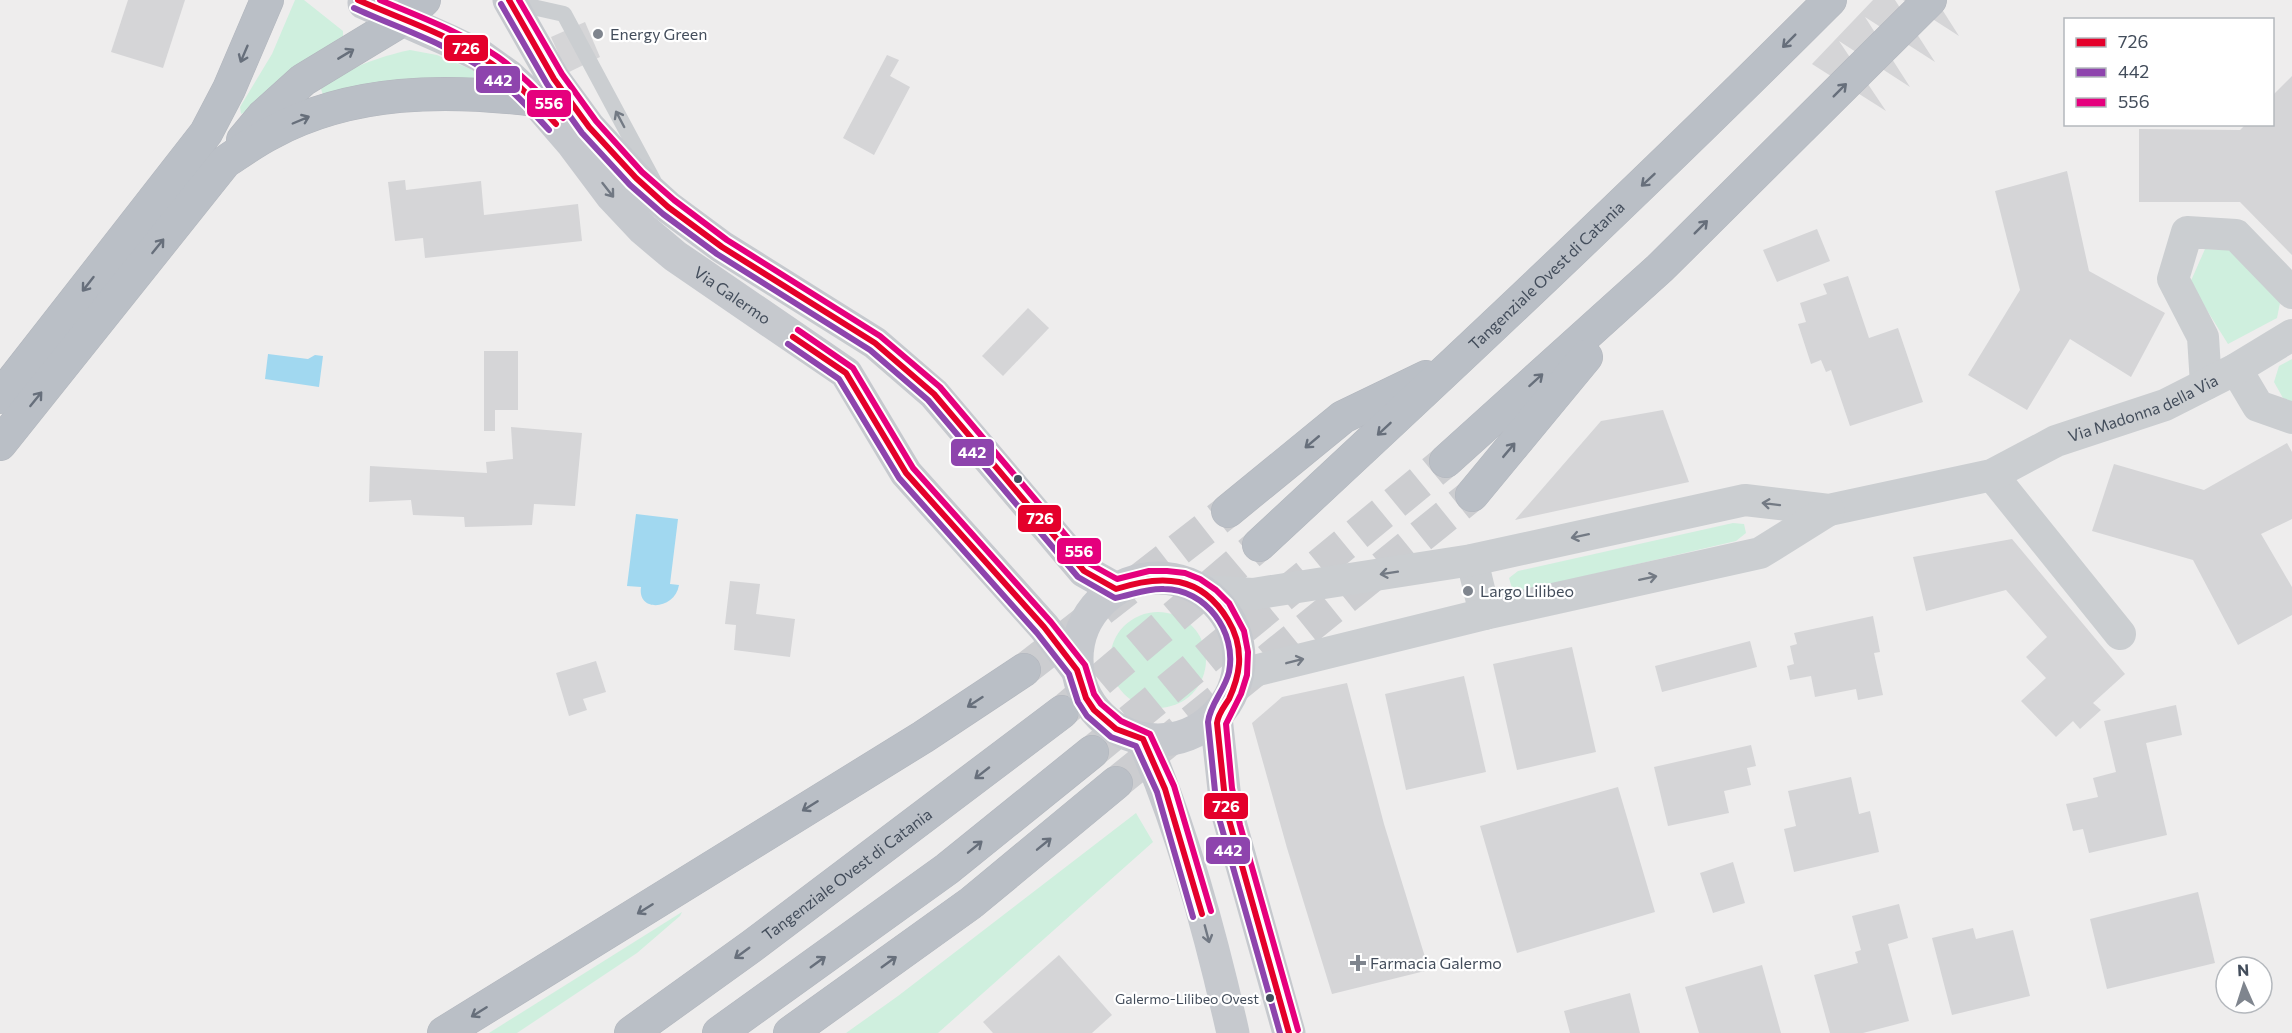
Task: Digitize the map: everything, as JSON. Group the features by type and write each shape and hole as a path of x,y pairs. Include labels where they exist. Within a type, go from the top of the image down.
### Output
{"highway":[{"path":"0,397 206,133 229,89 267,0"},
{"name":"Tangenziale Ovest di Catania","path":"1259,545 1691,139 1830,0"},
{"path":"1446,461 1660,268 1930,0"},
{"path":"0,444 263,116 303,80 415,7"},
{"path":"225,162 282,128 313,114 367,99 417,93 471,93 535,100"},
{"path":"1472,495 1660,268"},
{"path":"1228,511 1343,417 1455,363"},
{"path":"444,1033 913,743 1024,670"},
{"name":"Tangenziale Ovest di Catania","path":"631,1033 771,932 1062,712"},
{"path":"719,1033 947,869 1092,752"},
{"path":"790,1033 971,903 1116,783"}],"main road":[{"path":"509,1 554,79 589,127 636,178 668,207 722,247 875,343 934,394 1084,571 1116,589"},
{"name":"Via Galermo","path":"361,2 415,7 508,76 535,100 573,144 612,196 643,229 675,256 846,373 906,473 1044,627 1077,670"},
{"path":"1159,578 1182,581 1202,591 1215,601 1233,627 1240,658 1234,690 1216,717 1201,729 1183,737 1163,741 1143,739 1129,735 1104,721 1086,698 1077,670 1076,655 1084,624 1098,605 1116,589 1137,581 1159,578"},
{"path":"1216,717 1226,808 1289,1033"},
{"path":"1143,739 1165,789 1183,846 1233,1033"}],"street":[{"path":"2206,384 2203,337 2173,279 2187,232 2236,235 2292,293"},
{"name":"Via Madonna della Via","path":"1829,510 1992,475 2056,441 2165,405 2236,369 2292,335"},
{"path":"2236,369 2258,406 2292,418"},
{"path":"1992,475 2120,634"},
{"path":"1202,591 1253,594 1472,560 1745,501 1829,510"},
{"path":"1238,675 1485,614 1760,553 1829,510"},
{"path":"1472,560 1485,614"}],"green space":[{"path":"295,0 304,0 343,31 343,36 299,65 241,114 240,107 272,54"},
{"path":"410,50 437,55 475,71 479,76 477,80 323,95 321,89 352,69"},
{"path":"2205,249 2229,250 2281,298 2277,318 2228,344 2190,283"},
{"path":"2292,359 2292,402 2283,398 2274,382 2279,366"},
{"path":"1733,523 1744,524 1746,533 1736,541 1522,591 1512,588 1509,578 1518,571"},
{"path":"1158,612 1176,616 1192,626 1202,642 1206,660 1202,678 1192,694 1176,704 1158,708 1140,704 1124,694 1114,678 1110,660 1114,642 1124,626 1140,616"},
{"path":"1136,813 1153,842 938,1033 846,1033 898,996"},
{"path":"682,912 637,953 517,1033 489,1033"}],"water":[{"path":"268,354 308,359 315,355 323,356 319,387 265,379"},
{"path":"636,514 678,519 670,584 679,585 671,600 657,605 645,601 641,595 641,587 627,586"}],"building":[{"path":"128,0 185,0 163,68 111,52"},
{"path":"1873,0 1895,0 1935,62 1865,17 1910,87 1839,41 1886,111 1812,64"},
{"path":"1903,0 1936,0 1959,36"},
{"path":"585,22 600,57 567,73 551,37"},
{"path":"887,55 899,60 890,76 910,87 874,155 843,138"},
{"path":"2292,76 2292,255 2240,202 2139,202 2139,129 2240,130 2244,126 2274,126 2274,94"},
{"path":"2067,171 2089,271 2165,313 2131,377 2070,339 2027,410 1968,375 2020,290 1995,191"},
{"path":"405,180 406,190 481,181 484,215 578,204 582,241 425,258 423,238 395,241 388,182"},
{"path":"1817,229 1830,261 1777,282 1763,250"},
{"path":"1848,276 1869,338 1898,328 1923,402 1850,426 1831,370 1826,372 1821,360 1811,364 1798,324 1806,322 1800,303 1827,294 1823,284"},
{"path":"1028,308 1049,328 1003,376 982,356"},
{"path":"484,351 518,351 518,410 495,410 495,431 484,431"},
{"path":"1663,410 1689,482 1515,520 1601,421"},
{"path":"511,427 582,433 575,506 534,504 532,525 465,527 464,517 413,515 411,500 369,502 370,466 487,473 486,462 513,459"},
{"path":"2287,443 2292,452 2292,519 2261,534 2292,587 2292,615 2238,645 2193,560 2092,531 2114,464 2204,490"},
{"path":"2012,539 2125,674 2093,703 2101,710 2080,729 2073,721 2056,737 2021,701 2046,678 2026,657 2047,637 2006,590 1926,611 1913,557"},
{"path":"730,581 760,584 756,614 795,619 790,657 734,650 736,625 725,624"},
{"path":"1873,616 1880,652 1874,653 1883,695 1858,700 1856,689 1815,697 1811,676 1790,680 1787,666 1794,664 1790,646 1797,644 1794,633"},
{"path":"1750,641 1757,667 1662,692 1655,666"},
{"path":"1572,647 1596,752 1517,770 1493,664"},
{"path":"596,661 606,692 583,699 587,710 569,716 556,673"},
{"path":"1464,676 1486,772 1406,790 1385,694"},
{"path":"1347,683 1384,824 1429,970 1332,994 1287,848 1252,723 1282,697"},
{"path":"2176,705 2182,735 2146,743 2167,835 2089,853 2083,829 2073,831 2066,804 2098,797 2093,778 2116,772 2104,721"},
{"path":"1751,745 1756,766 1747,768 1751,785 1724,791 1729,813 1668,826 1654,767"},
{"path":"1851,777 1859,814 1870,811 1879,852 1794,872 1784,829 1796,826 1788,791"},
{"path":"1618,787 1655,912 1517,953 1480,826"},
{"path":"1733,862 1745,903 1713,913 1700,873"},
{"path":"2198,892 2214,963 2107,989 2090,919"},
{"path":"1899,904 1908,938 1888,944 1909,1021 1863,1033 1830,1033 1814,975 1858,963 1855,952 1861,950 1852,916"},
{"path":"1973,928 1976,939 2013,930 2030,996 1952,1015 1932,938"},
{"path":"1059,955 1112,1015 1092,1033 993,1033 983,1022"},
{"path":"1762,965 1781,1033 1699,1033 1685,987"},
{"path":"1630,993 1640,1033 1570,1033 1564,1011"}],"tunnel":[{"path":"1092,752 1446,461"},
{"path":"1116,783 1472,495"},
{"path":"1024,670 1228,511"},
{"path":"1062,712 1259,545"}],"transit line":[{"name":"726","path":"358,0 443,36 476,54 518,85 556,124"},
{"name":"556","path":"380,0 470,40 498,57 532,86 563,118"},
{"name":"726","path":"509,0 554,79 589,127 636,178 668,207 722,247 875,343 934,394 1084,571 1116,589 1149,581 1179,582 1193,586 1217,605 1233,630 1239,658 1234,686 1217,723 1226,809 1289,1033"},
{"name":"556","path":"519,0 562,74 596,121 642,172 674,200 727,240 880,336 940,387 1090,564 1117,579 1149,571 1185,573 1200,579 1229,603 1244,631 1248,652 1247,675 1241,694 1226,724 1232,788 1240,825 1298,1030"},
{"name":"442","path":"501,4 547,84 582,133 630,185 663,214 717,254 870,350 928,400 1078,577 1115,598 1152,590 1179,591 1193,596 1215,616 1223,628 1230,657 1227,679 1209,715 1208,722 1217,811 1280,1033"},
{"name":"442","path":"354,8 470,60 511,90 549,130"},
{"name":"556","path":"798,330 853,368 913,468 1051,622 1085,665 1094,694 1101,704 1121,721 1150,734 1174,786 1211,911"},
{"name":"726","path":"793,337 846,373 906,473 1044,627 1077,670 1086,698 1094,710 1116,729 1143,739 1165,789 1202,914"},
{"name":"442","path":"788,344 839,379 899,478 1037,633 1069,674 1078,702 1087,716 1111,737 1136,746 1157,792 1193,917"}],"place":[{"name":"Energy Green","path":"598,34"},
{"name":"Largo Lilibeo","path":"1468,591"},
{"name":"Farmacia Galermo","path":"1358,963"},
{"name":"Galermo-Lilibeo Ovest","path":"1270,998"}]}
